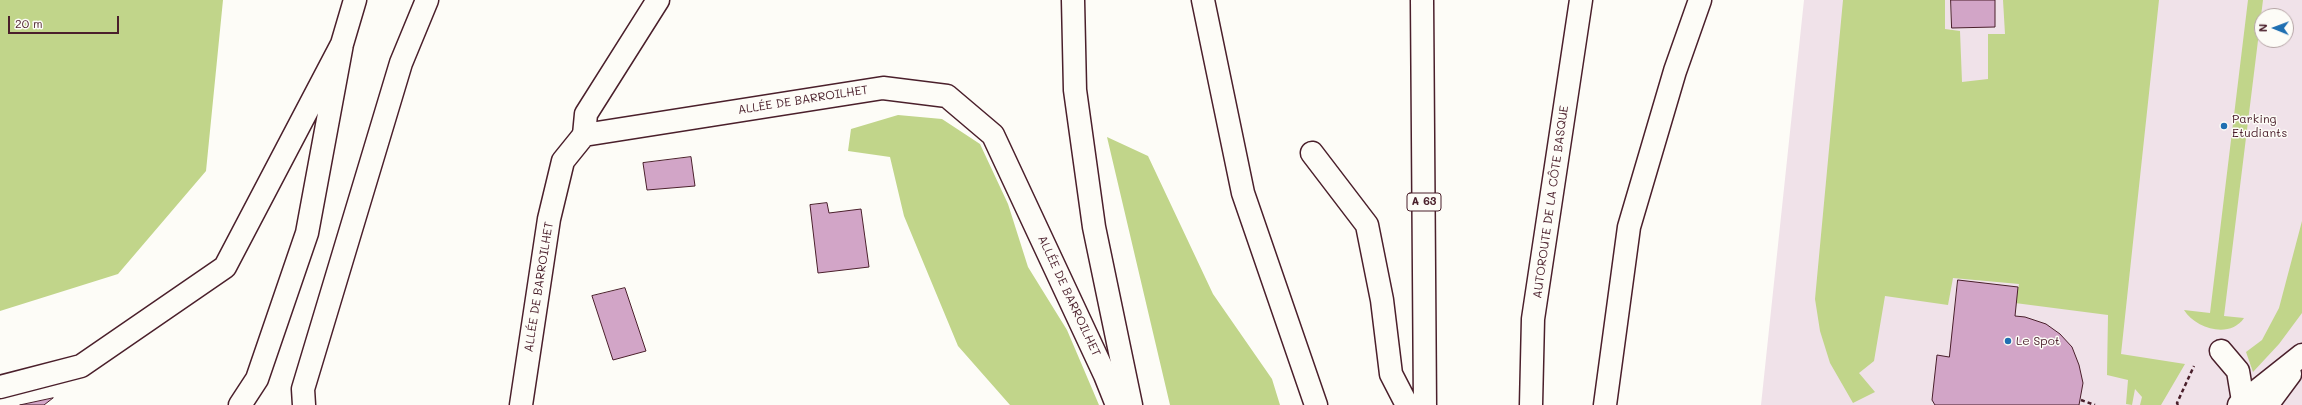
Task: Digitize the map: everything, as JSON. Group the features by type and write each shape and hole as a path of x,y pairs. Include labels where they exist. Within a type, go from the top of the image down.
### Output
{"main road":[{"path":"240,405 257,379 307,233 342,44 356,0"},
{"path":"304,405 304,389 401,63 427,0"},
{"path":"584,135 586,114 658,0"},
{"path":"1073,0 1075,90 1093,219 1131,405"},
{"path":"1204,0 1243,193 1316,405"},
{"name":"A 63","path":"1422,0 1425,405"},
{"name":"AUTOROUTE DE LA CÔTE BASQUE","path":"1531,405 1533,319 1581,0"},
{"path":"1606,405 1629,228 1675,71 1700,0"},
{"path":"0,387 81,366 226,267 342,44"},
{"name":"ALLÉE DE BARROILHET","path":"521,405 549,219 563,161 584,135 883,88 947,96 994,135 1105,375 1117,405"},
{"path":"1312,153 1367,225 1382,300 1391,374 1407,405"},
{"path":"2221,351 2238,371 2241,403"},
{"path":"2241,403 2302,356"},
{"path":"2268,405 2302,356"}],"path":[{"path":"2177,404 2193,366 2221,351"},
{"path":"2081,400 2095,405"}],"shaded area":[{"path":"1804,0 2302,0 2302,405 1761,405"}],"green space":[{"path":"0,0 223,0 206,171 118,274 0,311"},
{"path":"1843,0 1945,0 1945,29 1960,31 1962,82 1988,79 1988,34 2005,34 2003,0 2159,0 2121,354 2185,364 2161,405 2140,405 2142,397 2135,389 2132,405 2126,404 2128,380 2107,375 2108,315 2015,303 2019,284 1953,278 1948,305 1885,296 1874,361 1859,373 1875,392 1853,403 1830,363 1820,331 1815,299"},
{"path":"2248,0 2263,0 2262,8 2254,8 2254,48 2257,48 2224,316 2244,318 2238,324 2230,328 2222,330 2213,329 2196,322 2189,317 2184,310 2210,313"},
{"path":"898,115 942,119 980,144 1008,204 1028,267 1067,330 1099,405 1010,405 958,346 904,216 890,157 848,151 851,129"},
{"path":"1107,137 1148,156 1213,294 1272,379 1280,405 1170,405"},
{"path":"2302,221 2302,313 2279,344 2253,372 2246,352 2262,340 2279,308"}],"building":[{"path":"1951,0 1995,0 1995,27 1952,28"},
{"path":"691,157 695,186 647,190 643,163"},
{"path":"827,203 829,213 861,209 869,267 818,273 810,205"},
{"name":"Le Spot","path":"1958,280 2018,287 2015,316 2025,317 2046,324 2060,334 2072,347 2079,365 2083,383 2079,405 1935,405 1932,400 1937,355 1949,357"},
{"path":"625,288 646,351 613,360 592,296"},
{"path":"53,398 44,405 20,405"}],"place":[{"name":"Parking Etudiants","path":"2224,126"},
{"name":"Le Spot","path":"2008,341"}]}
